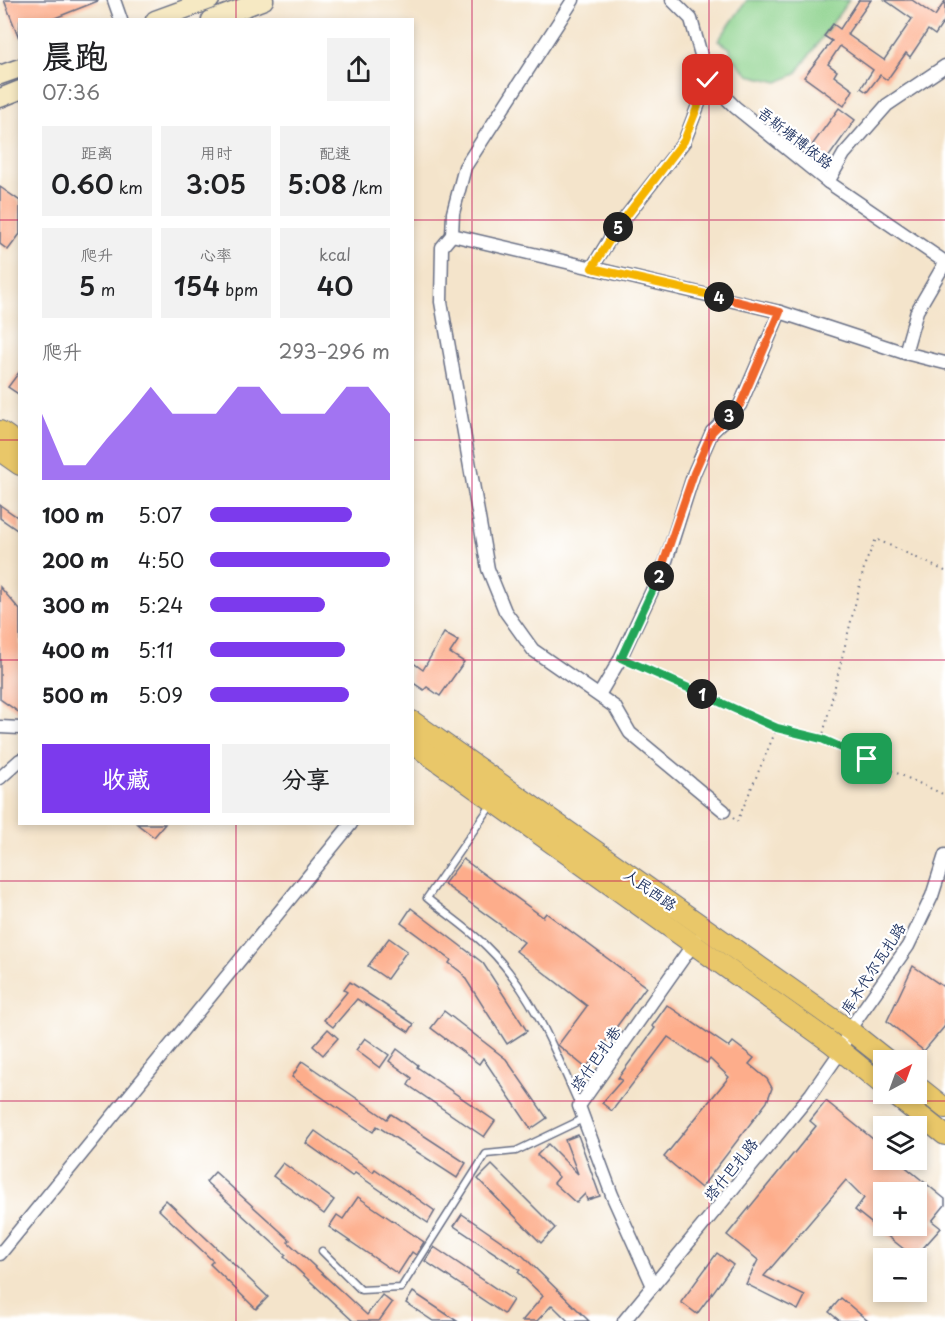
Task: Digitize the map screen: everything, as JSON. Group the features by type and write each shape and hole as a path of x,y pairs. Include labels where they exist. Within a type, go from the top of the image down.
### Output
{"main road":[{"path":"160,18 210,0"},
{"path":"217,18 264,0"},
{"path":"0,75 18,69"},
{"path":"0,98 18,91"},
{"path":"0,431 18,444"},
{"path":"0,451 18,464"},
{"name":"人民西路","path":"414,722 874,1050"},
{"name":"人民西路","path":"414,746 693,944 841,1051 873,1077"},
{"path":"927,1093 945,1108"},
{"path":"906,1104 945,1135"}],"street":[{"path":"114,0 120,18"},
{"path":"573,0 465,167 453,213 452,235 442,247 441,302 488,569 505,611 533,650 615,707 630,733 724,811"},
{"path":"592,268 614,232 684,141 708,80 691,19 672,0"},
{"path":"828,182 844,154 888,105 945,66"},
{"name":"吾斯塘博依路","path":"708,80 764,133 828,182 945,263"},
{"path":"452,235 780,312 905,353 945,363"},
{"path":"905,353 916,311 945,263"},
{"path":"599,695 621,658 666,561 694,473 712,432 740,405 780,312"},
{"path":"0,727 18,728"},
{"path":"0,778 18,762"},
{"path":"0,1254 350,825"},
{"name":"库木代尔瓦扎路","path":"849,1030 908,946 932,896 945,855"},
{"name":"塔什巴扎巷","path":"653,1286 612,1195 579,1106 705,928"},
{"name":"塔什巴扎路","path":"624,1321 811,1094 841,1051 849,1030"}],"lane":[{"path":"494,802 426,898 488,947 526,997 555,1048 579,1106"},
{"path":"322,1251 361,1290 401,1288 486,1154 516,1151 584,1118"}],"path":[{"path":"822,739 865,564 876,539 945,572"},
{"path":"621,658 777,728 822,739 945,795"},
{"path":"724,811 737,822 777,728"}],"green space":[{"path":"747,0 849,0 796,74 778,82 749,75 731,56 730,48 718,41"}],"building":[{"path":"4,0 98,0 55,18 18,18 18,35"},
{"path":"859,0 871,0 847,34 884,60 912,19 885,0 912,0 935,16 945,1 945,20 935,35 928,30 910,57 906,53 887,80 880,75 867,92 861,88 873,70 840,46 828,64 837,71 834,76 853,90 844,106 804,77 832,41 824,36 833,24 840,29"},
{"path":"839,108 855,120 823,165 807,152"},
{"path":"0,187 18,200 18,237 8,250 0,244"},
{"path":"18,374 18,394 8,387"},
{"path":"0,505 18,518 18,531 0,518"},
{"path":"0,587 18,608 18,712 0,699"},
{"path":"444,633 458,641 450,653 464,662 440,696 427,687 424,690 414,683 414,663 423,670"},
{"path":"138,825 164,825 154,837"},
{"path":"463,859 543,917 546,913 646,987 586,1068 558,1045 587,1006 516,951 524,942 444,884"},
{"path":"411,908 483,963 527,1031 507,1044 462,973 449,963 451,960 401,923"},
{"path":"389,938 407,951 387,979 368,966"},
{"path":"913,966 945,988 945,1026 925,1050 887,1021"},
{"path":"350,982 414,1024 409,1032 357,999 333,1027 324,1020 347,992 344,990"},
{"path":"667,1005 729,1047 733,1042 754,1058 749,1064 767,1079 772,1088 767,1102 701,1188 664,1157 729,1077 710,1059 707,1063 668,1037 612,1111 602,1103 622,1080 618,1078 655,1028 652,1026"},
{"path":"444,1011 506,1059 547,1118 531,1129 483,1058 479,1064 431,1028"},
{"path":"328,1029 338,1038 323,1055 313,1046"},
{"path":"365,1038 389,1055 380,1068 356,1050"},
{"path":"397,1049 418,1065 417,1067 495,1121 484,1137 408,1085 412,1078 389,1061"},
{"path":"302,1061 387,1119 391,1114 466,1163 457,1178 377,1126 373,1132 292,1077"},
{"path":"826,1101 873,1139 873,1170 909,1170 924,1182 873,1182 873,1224 855,1210 864,1198 846,1180 764,1276 805,1296 798,1310 746,1284 758,1260 727,1235 816,1126 810,1121"},
{"path":"315,1131 373,1172 375,1169 435,1211 428,1223 355,1173 352,1176 306,1143"},
{"path":"578,1135 600,1196 587,1200 585,1194 576,1203 554,1183 559,1177 537,1155 548,1144 578,1174 565,1140"},
{"path":"283,1163 334,1200 324,1214 273,1176"},
{"path":"492,1165 555,1228 541,1243 478,1179"},
{"path":"215,1172 290,1240 288,1242 367,1315 382,1295 392,1303 379,1321 353,1321 284,1257 286,1255 206,1182"},
{"path":"927,1184 945,1199 945,1205 932,1221 941,1228 923,1248 902,1248 888,1236 927,1236"},
{"path":"358,1197 424,1242 416,1255 412,1252 398,1274 329,1227 337,1215 343,1219"},
{"path":"166,1200 268,1297 256,1309 210,1264 213,1261 158,1209"},
{"path":"462,1214 523,1256 589,1321 568,1321 552,1305 537,1321 522,1321 543,1296 518,1272 520,1270 454,1226"},
{"path":"434,1247 513,1300 504,1314 425,1261"},
{"path":"717,1253 733,1265 697,1314 681,1302"},
{"path":"413,1292 457,1321 433,1321 406,1303"},
{"path":"841,1298 868,1321 840,1321 829,1312"}],"route":[{"path":"708,80 684,141 614,232 592,268 780,312 740,405 712,432 694,473 666,561 621,658 777,728 822,739 867,759"}]}
